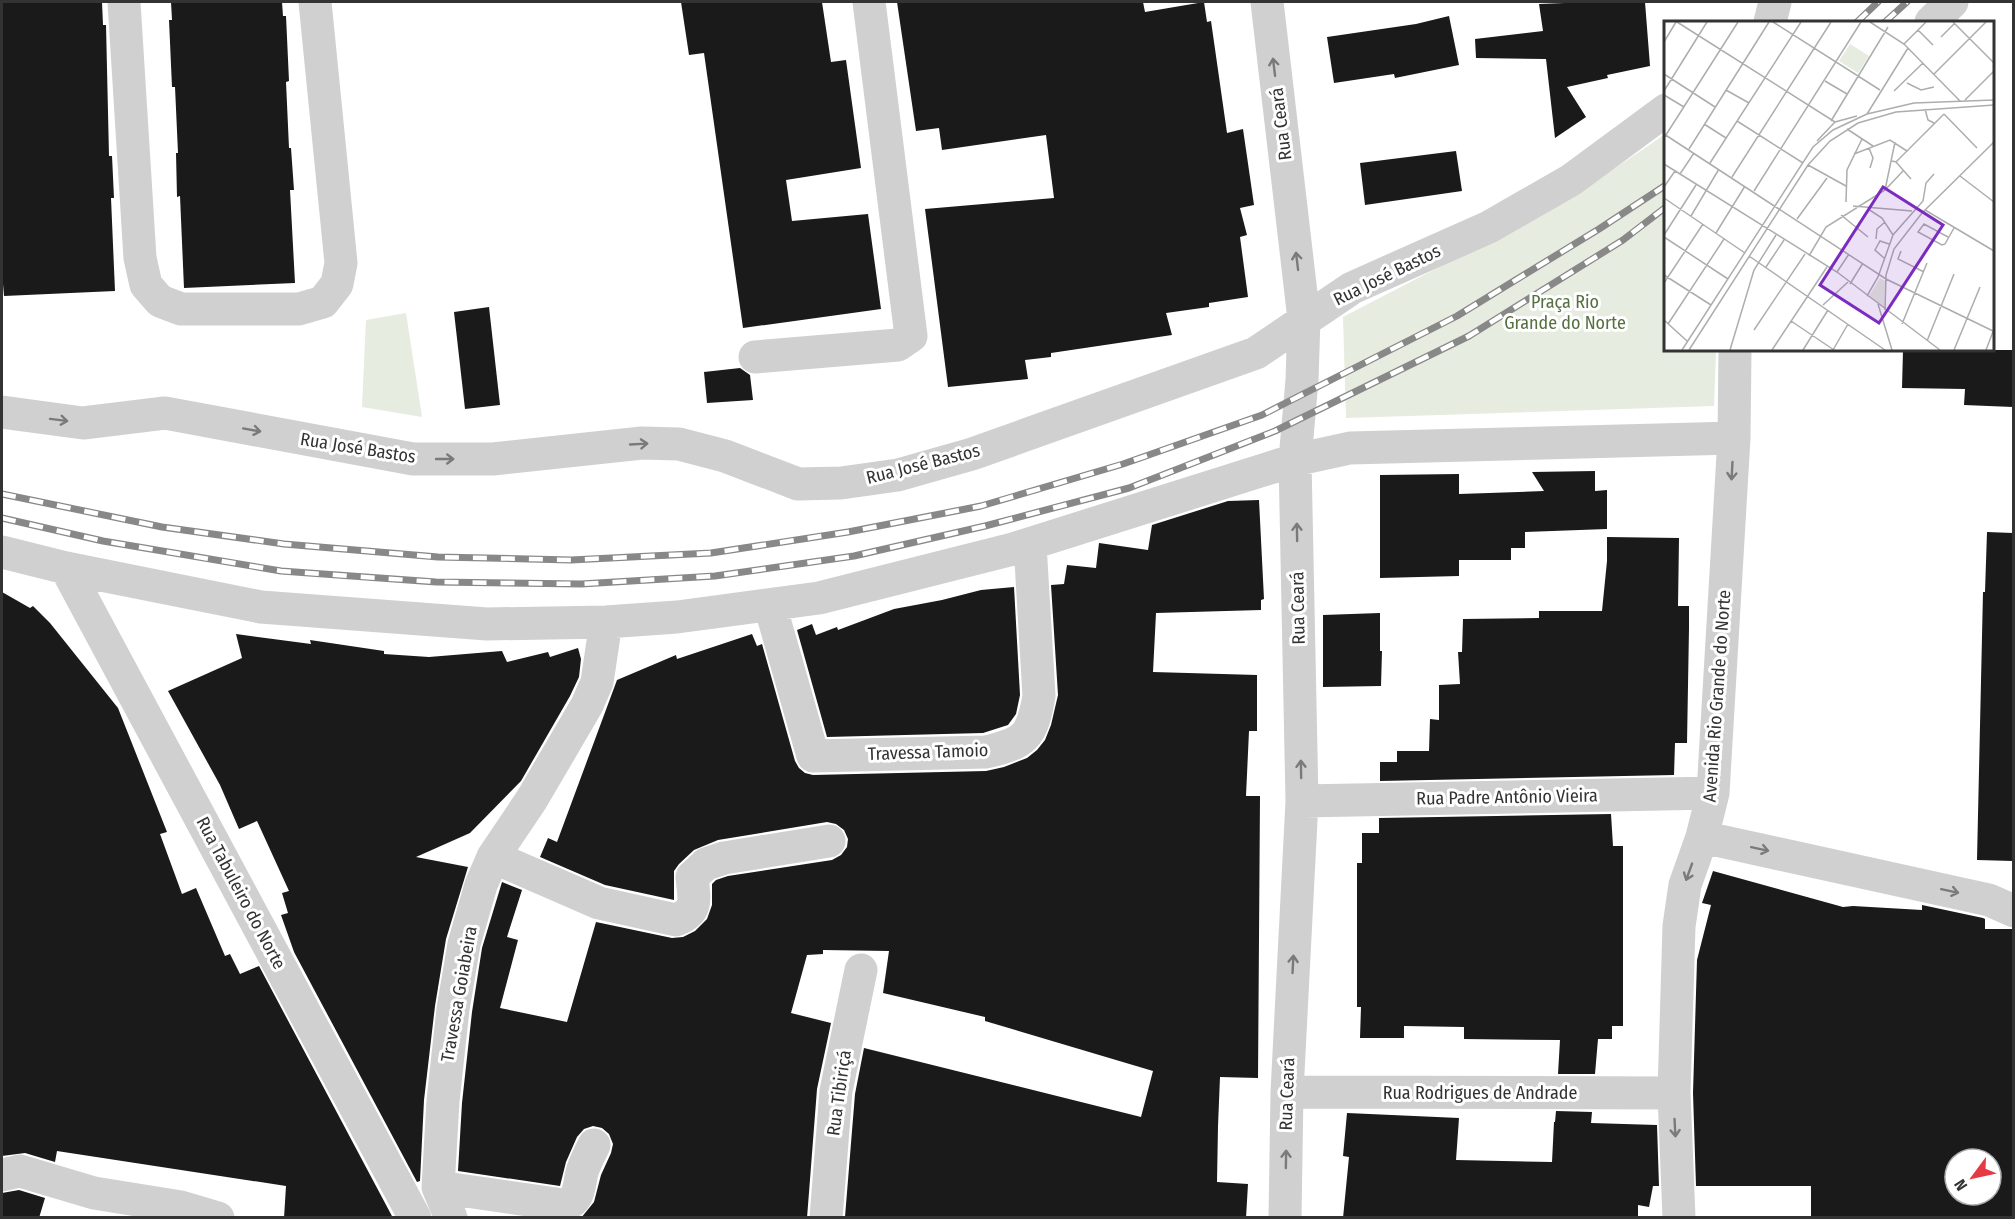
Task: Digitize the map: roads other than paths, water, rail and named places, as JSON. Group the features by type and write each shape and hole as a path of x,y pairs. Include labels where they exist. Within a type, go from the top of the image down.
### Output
{"street":[{"path":"124,2 140,258 146,285 160,301 182,309 299,309 323,302 337,284 341,263 315,2"},
{"path":"755,357 898,345 910,336 869,2"},
{"name":"Rua Ceará","path":"1267,2 1304,319 1302,380 1295,460 1302,801 1287,1092 1285,1218"},
{"path":"1770,21 1775,2"},
{"path":"1932,21 1952,2"},
{"name":"Rua José Bastos","path":"2,412 83,423 165,413 413,459 493,459 642,443 679,444 725,456 798,484 841,483 898,475 972,454 1203,374 1256,353 1352,288 1489,227 1561,186 1664,111"},
{"name":"Avenida Rio Grande do Norte","path":"1679,1218 1674,1093 1679,926 1685,885 1702,837 1713,793 1734,438 1735,351"},
{"path":"2,552 66,568 261,607 487,624 606,622 677,617 819,598 1030,544 1295,460 1350,448 1734,438"},
{"name":"Travessa Tamoio","path":"770,605 813,756 986,752 1009,747 1031,730 1039,696 1030,544"},
{"name":"Rua Tabuleiro do Norte","path":"66,568 415,1218"},
{"name":"Travessa Goiabeira","path":"451,1218 438,1187 443,1101 453,1009 464,944 481,885 493,857 532,799 587,705 597,682 606,622"},
{"name":"Rua Padre Antônio Vieira","path":"1302,801 1713,793"},
{"path":"1702,837 1989,900 2013,911"},
{"path":"493,857 599,903 676,920 691,912 694,899 692,877 706,864 724,858 829,841"},
{"name":"Rua Tibiriçá","path":"826,1218 836,1091 861,970"},
{"name":"Rua Rodrigues de Andrade","path":"1287,1092 1674,1093"},
{"path":"438,1187 567,1204 578,1193 583,1169 594,1145"},
{"path":"8,1171 85,1204 181,1207 218,1218"}],"railway":[{"path":"1858,21 1878,2"},
{"path":"1886,21 1907,2"},
{"path":"2,494 162,527 284,544 438,557 571,560 711,553 848,532 981,506 1123,464 1262,415 1457,316 1664,186"},
{"path":"2,518 103,541 281,571 436,582 581,584 715,576 854,556 985,526 1129,488 1275,431 1469,336 1623,240 1664,209"}],"park label":[{"name":"Praça Rio Grande do Norte","path":"1565,312"}]}
